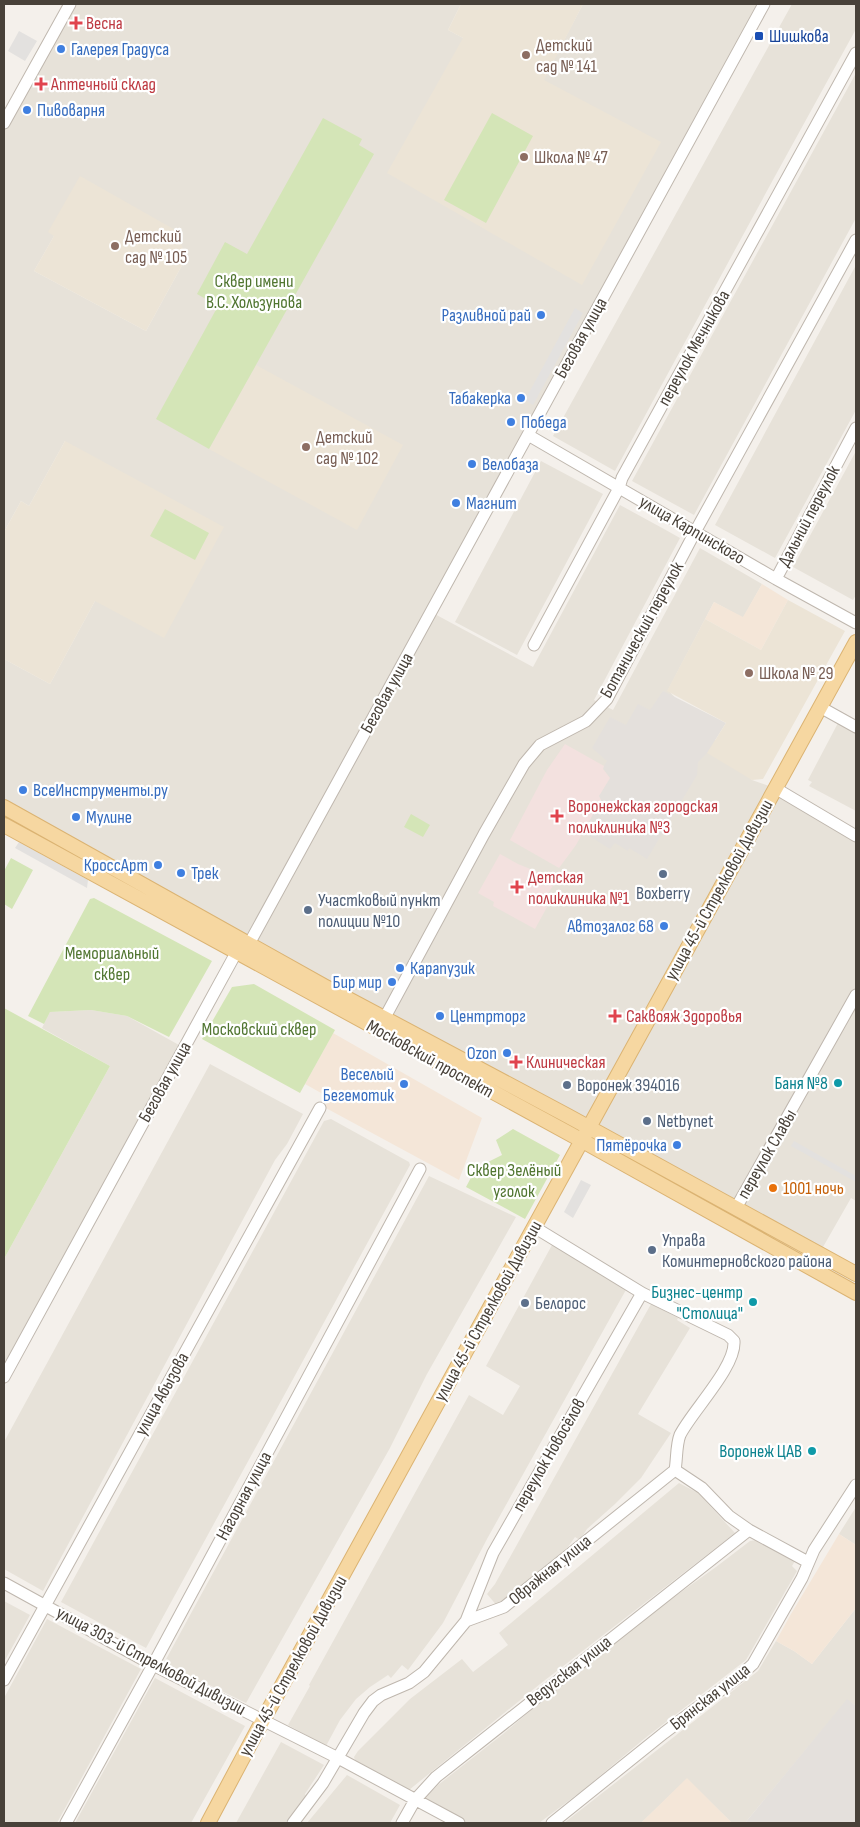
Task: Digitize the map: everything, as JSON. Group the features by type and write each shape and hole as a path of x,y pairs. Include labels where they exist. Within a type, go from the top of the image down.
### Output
{"main road":[{"name":"улица 45-й Стрелковой Дивизии","path":"208,1823 588,1127 856,642"},
{"name":"Московский проспект","path":"4,808 384,1019 588,1127 856,1274"},
{"name":"Московский проспект","path":"4,825 581,1140 856,1294"}],"street":[{"path":"4,123 70,4"},
{"name":"Беговая улица","path":"4,1377 236,953 250,944 764,4"},
{"name":"переулок Мечникова","path":"534,645 622,478 856,53"},
{"name":"Ботанический переулок","path":"384,1019 524,764 540,745 586,721 607,699 695,532 856,240"},
{"name":"Дальний переулок","path":"776,579 856,428"},
{"name":"улица Карпинского","path":"528,436 856,623"},
{"path":"820,706 856,726"},
{"path":"775,788 856,836"},
{"name":"переулок Славы","path":"736,1208 856,995"},
{"name":"улица Абызова","path":"4,1680 320,1108"},
{"name":"Нагорная улица","path":"66,1823 420,1169"},
{"path":"534,1227 642,1293 728,1335 734,1341 734,1349 725,1368 679,1437 675,1470 702,1488 729,1516 749,1530 808,1562"},
{"name":"переулок Новосёлов","path":"466,1621 493,1553 642,1293"},
{"name":"Овражная улица","path":"293,1823 323,1784 364,1713 373,1701 381,1695 409,1683 424,1672 466,1621 504,1606 675,1470"},
{"name":"Брянская улица","path":"552,1823 664,1733 742,1674 752,1664 802,1578 814,1550 856,1485"},
{"name":"Ведугская улица","path":"402,1823 415,1800 436,1777 749,1530"},
{"name":"улица 303-й Стрелковой Дивизии","path":"4,1583 153,1664 338,1758 458,1823"}],"shaded area":[{"path":"70,4 461,4 448,30 543,80 583,4 764,4 431,612 533,667 620,505 680,538 594,700 613,710 700,548 762,584 743,618 714,602 668,690 752,780 775,788 856,836 856,1201 851,1198 819,1254 4,807 4,659 50,684 95,601 65,441 29,506 21,501 4,532 4,123","holes":["54,236 186,258 146,331 34,271"]},
{"name":"Школа № 47","path":"461,4 583,4 544,80 661,142 582,285 387,173 463,38 448,30"},
{"path":"792,4 856,4 856,29 615,471 553,436"},
{"path":"19,31 37,41 25,61 8,51"},
{"path":"856,73 856,218 694,515 632,481"},
{"name":"Детский сад № 105","path":"80,176 177,231 186,258 146,331 34,271 54,236 48,232"},
{"path":"856,265 856,410 775,558 715,525"},
{"path":"575,308 583,313 533,405 525,400"},
{"name":"Детский сад № 102","path":"256,365 403,445 357,530 209,449"},
{"path":"65,441 224,527 164,638 95,601 50,684 4,659 4,532 21,501 29,506"},
{"path":"856,451 856,595 853,600 793,567"},
{"path":"541,461 603,494 517,655 455,622"},
{"path":"762,584 788,600 761,650 705,619 714,602 743,617"},
{"name":"Школа № 29","path":"788,600 845,631 763,779 752,780 707,753 726,723 667,691 705,619 761,650"},
{"path":"663,691 726,723 707,753 698,762 697,775 647,859 629,848 628,851 615,843 610,849 583,832 601,800 599,796 610,778 603,768 607,761 592,748 610,717 626,725 638,704 650,710"},
{"path":"838,723 856,733 856,811 809,786 812,782 808,780"},
{"name":"Воронежская городская поликлиника №3","path":"565,744 604,766 603,769 610,778 599,796 601,800 576,845 559,868 510,840 547,770"},
{"path":"19,842 88,880 87,888 15,848"},
{"name":"Воронежская городская поликлиника №3","path":"500,854 518,864 539,871 556,881 547,895 552,898 535,929 493,906 494,902 478,893"},
{"path":"91,1010 127,1016 179,1045 4,1367 4,1259 110,1066 42,1028 50,1012"},
{"path":"333,1033 482,1118 459,1180 324,1107 330,1098 305,1084"},
{"path":"210,1064 303,1114 287,1144 275,1160 43,1591 4,1569 4,1442"},
{"path":"331,1119 409,1162 410,1165 146,1648 61,1602 324,1121"},
{"path":"794,1141 856,1176 856,1182 791,1146"},
{"path":"429,1176 516,1217 427,1374 390,1448 246,1703 164,1663"},
{"path":"581,1180 591,1185 573,1218 564,1212"},
{"path":"552,1245 627,1288 487,1539 443,1623 408,1670 402,1665 391,1678 388,1675 356,1699 340,1720 326,1746 288,1725 469,1395 503,1415 520,1386 486,1366"},
{"path":"651,1304 678,1318 677,1320 690,1328 638,1414 671,1433 641,1478 587,1529 580,1540 575,1537 568,1547 498,1607 487,1594 495,1584"},
{"path":"679,1483 698,1493 735,1533 540,1684 409,1790 355,1760 354,1757 358,1751 410,1699 462,1659 473,1672 508,1645 499,1633"},
{"path":"856,1507 856,1545 839,1534"},
{"path":"839,1534 856,1545 856,1608 812,1664 776,1641"},
{"path":"756,1540 795,1561 792,1566 797,1571 746,1660 644,1739 583,1790 539,1823 468,1823 425,1800 438,1785 503,1734 610,1643 750,1541"},
{"path":"4,1601 30,1615 4,1662"},
{"path":"856,1608 856,1706 847,1700 745,1823 732,1823 687,1779 641,1823 564,1823 758,1671 776,1641 812,1664"},
{"path":"47,1619 141,1669 57,1823 4,1823 4,1698"},
{"path":"155,1678 245,1726 191,1823 75,1823"},
{"path":"847,1699 856,1706 856,1823 745,1823"},
{"path":"281,1742 324,1765 305,1794 306,1796 285,1823 236,1823"},
{"path":"347,1775 400,1805 390,1823 307,1823"},
{"path":"687,1778 732,1823 641,1823 643,1821"}],"green space":[{"path":"492,113 533,136 486,223 444,200"},
{"name":"Сквер имени В.С. Хользунова","path":"323,118 362,139 359,145 374,154 209,449 156,419 218,306 197,294 225,242 247,254"},
{"path":"165,509 209,533 195,560 150,536"},
{"path":"411,814 430,825 423,837 404,827"},
{"path":"11,858 33,870 12,909 4,904 4,871"},
{"name":"Мемориальный сквер","path":"94,898 212,961 169,1037 127,1016 91,1010 50,1012 44,1024 28,1016 90,899"},
{"name":"Московский сквер","path":"254,984 335,1030 300,1093 202,1039 232,987"},
{"path":"4,1008 110,1066 4,1259"},
{"name":"Сквер Зелёный уголок","path":"513,1129 560,1155 525,1219 466,1187 476,1168 502,1155 496,1140"}],"place":[{"name":"Весна","path":"76,23"},
{"name":"Шишкова","path":"759,36"},
{"name":"Галерея Градуса","path":"61,49"},
{"name":"Детский сад № 141","path":"526,55"},
{"name":"Аптечный склад","path":"41,84"},
{"name":"Пивоварня","path":"27,110"},
{"name":"Школа № 47","path":"524,157"},
{"name":"Детский сад № 105","path":"115,246"},
{"name":"Разливной рай","path":"541,315"},
{"name":"Табакерка","path":"521,398"},
{"name":"Победа","path":"511,422"},
{"name":"Детский сад № 102","path":"306,447"},
{"name":"Велобаза","path":"472,464"},
{"name":"Магнит","path":"456,503"},
{"name":"Школа № 29","path":"749,673"},
{"name":"ВсеИнструменты.ру","path":"23,790"},
{"name":"Воронежская городская поликлиника №3","path":"557,816"},
{"name":"Мулине","path":"76,817"},
{"name":"КроссАрт","path":"158,865"},
{"name":"Трек","path":"181,873"},
{"name":"Boxberry","path":"663,874"},
{"name":"Детская поликлиника №1","path":"517,887"},
{"name":"Участковый пункт полиции №10","path":"308,910"},
{"name":"Автозалог 68","path":"664,926"},
{"name":"Карапузик","path":"400,968"},
{"name":"Бир мир","path":"392,982"},
{"name":"Центрторг","path":"440,1016"},
{"name":"Саквояж Здоровья","path":"615,1016"},
{"name":"Ozon","path":"507,1053"},
{"name":"Клиническая","path":"516,1062"},
{"name":"Баня №8","path":"838,1083"},
{"name":"Веселый Бегемотик","path":"404,1084"},
{"name":"Воронеж 394016","path":"567,1085"},
{"name":"Netbynet","path":"647,1121"},
{"name":"Пятёрочка","path":"677,1145"},
{"name":"1001 ночь","path":"773,1188"},
{"name":"Управа Коминтерновского района","path":"652,1250"},
{"name":"Бизнес-центр \"Столица\"","path":"753,1302"},
{"name":"Белорос","path":"525,1303"},
{"name":"Воронеж ЦАВ","path":"812,1451"}]}
